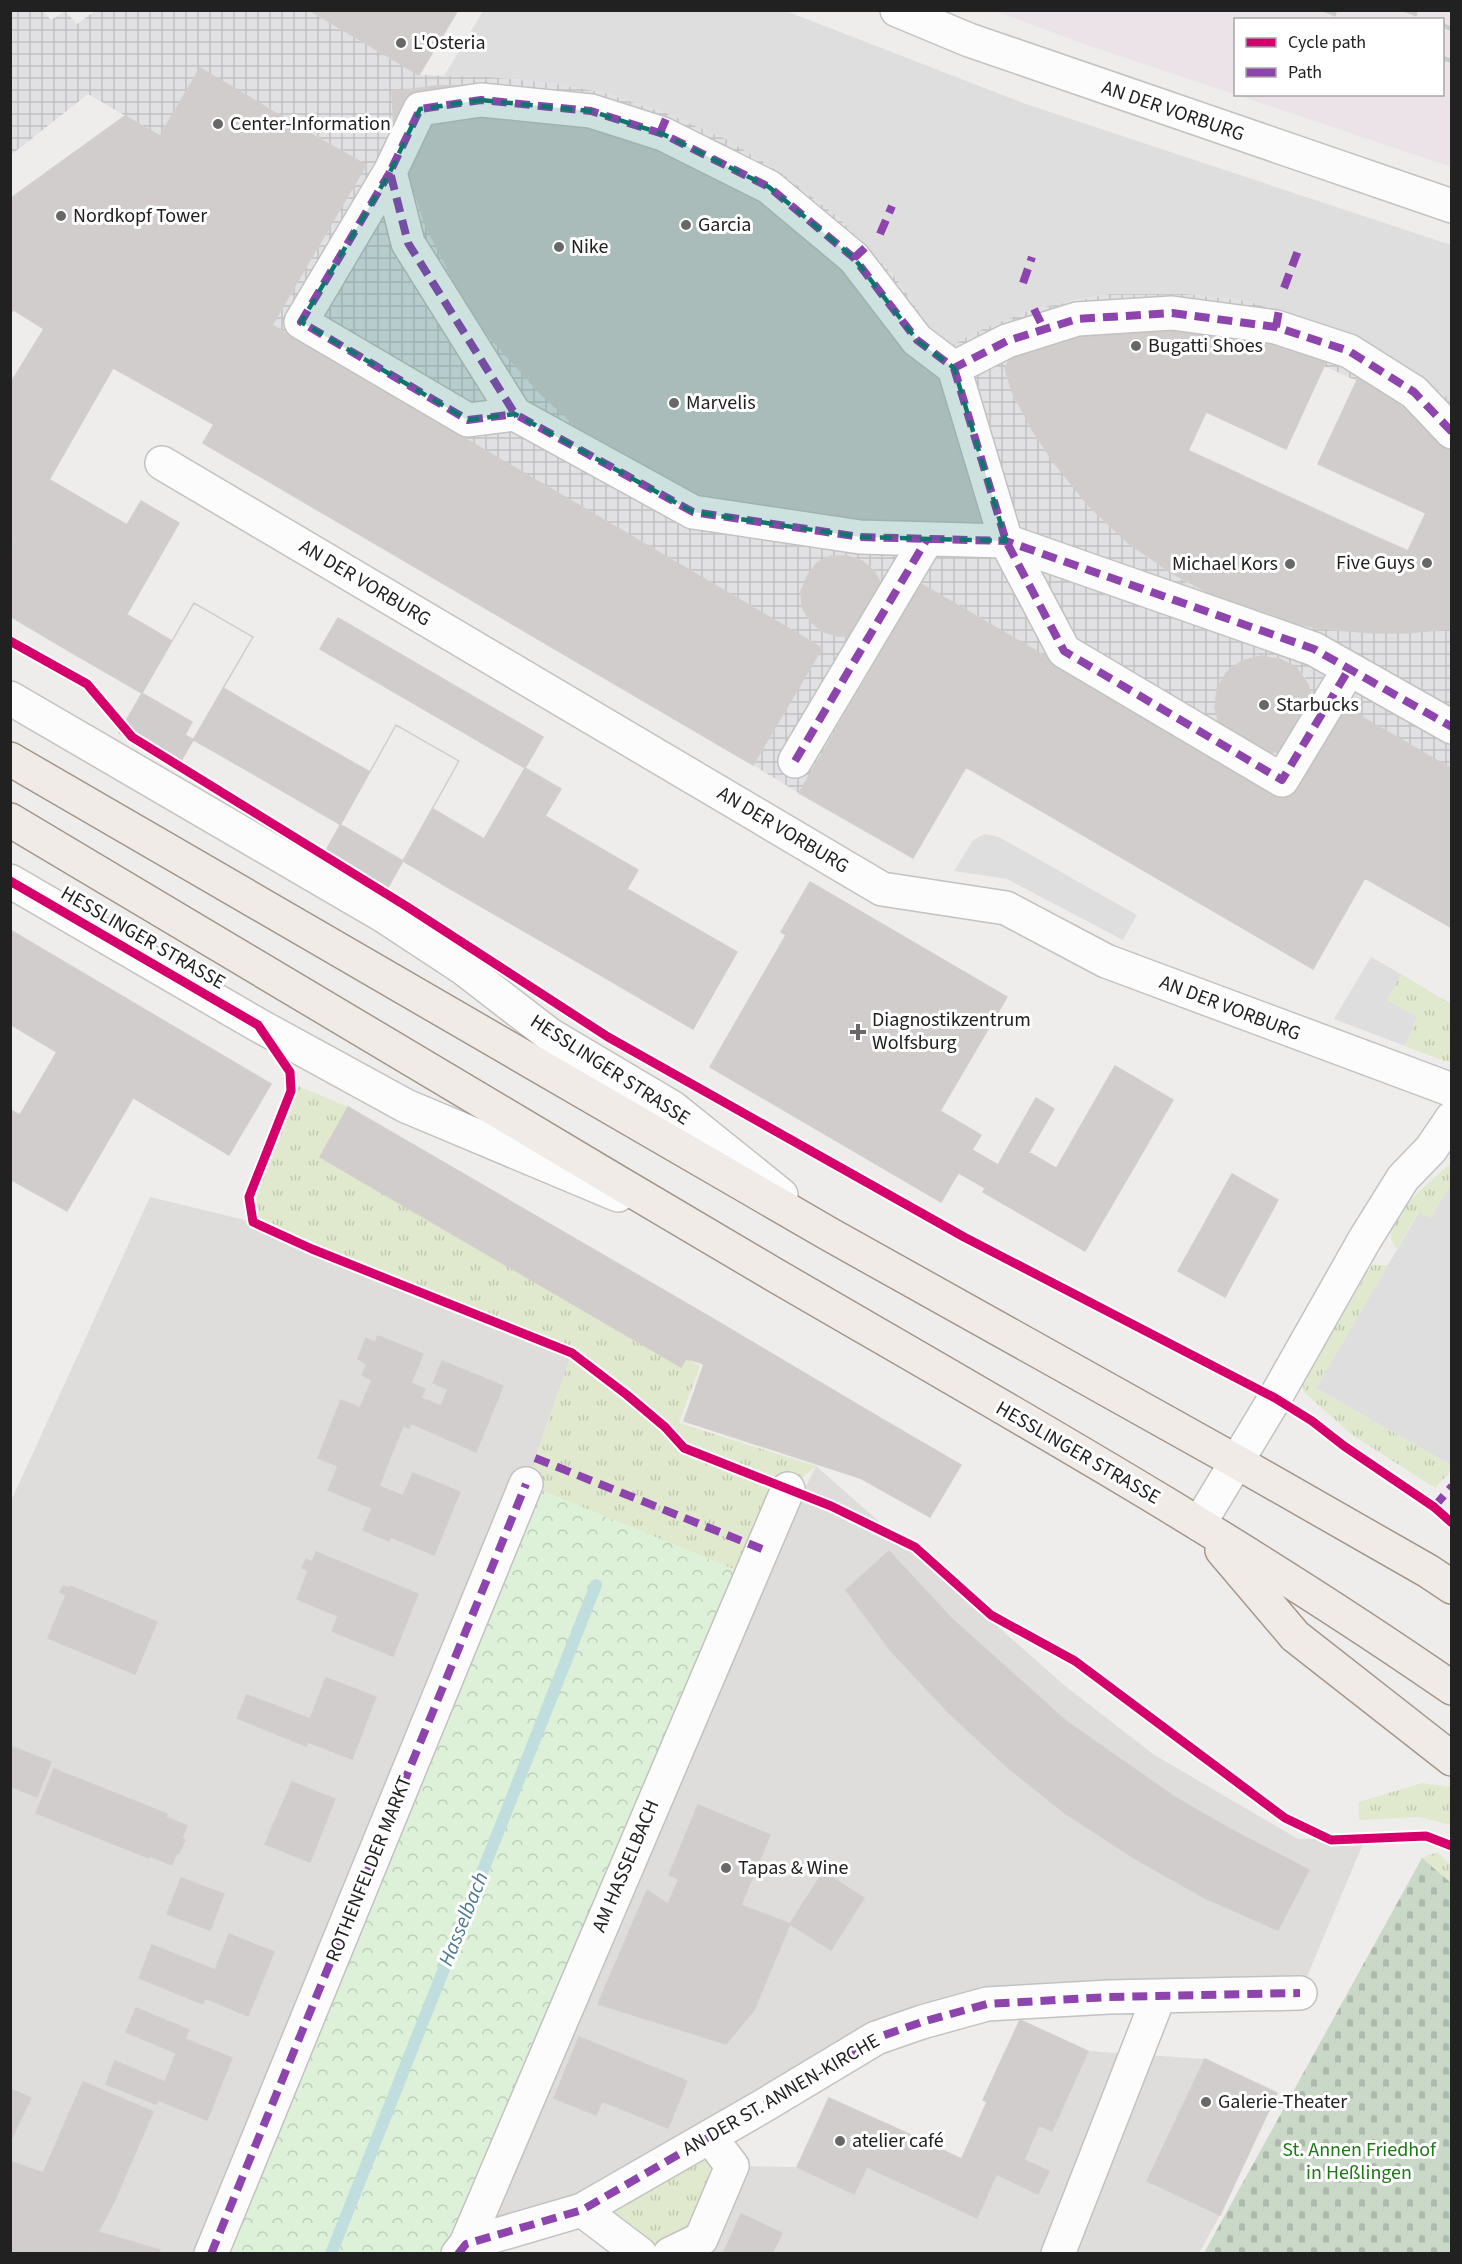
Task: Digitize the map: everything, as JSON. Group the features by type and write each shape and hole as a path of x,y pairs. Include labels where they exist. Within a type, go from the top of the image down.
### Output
{"main road":[{"name":"HESSLINGER STRASSE","path":"10,759 829,1234 1237,1462 1452,1587"},
{"name":"HESSLINGER STRASSE","path":"10,820 1199,1524 1383,1640 1452,1688"},
{"path":"1199,1524 1295,1636 1452,1759"}],"street":[{"name":"AN DER VORBURG","path":"897,10 969,40 1452,206"},
{"path":"515,414 468,420 301,322 390,172 420,109 481,100 591,111 664,123 769,187 860,252 917,340 954,368 1006,541 1064,651 1282,780 1349,669"},
{"path":"390,172 408,243 515,414 693,512 860,537 1006,541 1314,649 1452,727"},
{"path":"954,368 1007,341 1039,319 1172,314 1277,318 1349,351 1413,392 1452,432"},
{"name":"AN DER VORBURG","path":"162,463 882,889 1006,908 1106,961 1452,1090"},
{"path":"795,761 927,539"},
{"name":"HESSLINGER STRASSE","path":"10,698 384,916 464,968 550,1035 673,1108 829,1234"},
{"name":"HESSLINGER STRASSE","path":"10,881 258,1025 406,1106 698,1229"},
{"path":"1199,1524 1403,1178 1431,1149 1452,1118"},
{"name":"ROTHENFELDER MARKT","path":"211,2253 526,1484"},
{"name":"AM HASSELBACH","path":"462,2249 788,1489"},
{"name":"AN DER ST. ANNEN-KIRCHE","path":"462,2249 582,2210 876,2038 922,2022 987,2004 1159,1995 1300,1993"},
{"path":"1058,2253 1159,1995"},
{"path":"670,2253 701,2240 732,2166 710,2137"},
{"path":"582,2210 640,2253"}],"highlighted area":[{"path":"481,100 591,111 663,134 769,187 854,258 917,340 954,368 1006,541 860,537 693,512 515,414 468,420 301,322 390,172 420,109"}],"shaded area":[{"path":"11,11 43,11 51,20 65,11 77,24 95,11 309,11 419,75 490,77 551,83 605,93 668,114 726,139 781,173 838,217 896,278 944,349 987,327 1034,309 1109,294 1186,294 1247,301 1340,330 1407,366 1451,400 1451,451 1428,427 1382,392 1358,378 1357,381 1324,366 1325,362 1277,344 1013,394 1033,431 1055,464 1089,506 1127,542 1149,559 1191,585 1217,598 1287,622 1318,628 1371,633 1409,633 1451,628 1451,769 1343,706 1290,798 921,584 799,793 753,765 822,648 272,325 366,165 200,68 160,136 88,94 11,155","holes":["611,134 820,250 862,294 904,351 882,518 603,410 559,370","831,556 847,556 862,561 874,571 882,585 853,636 837,636 822,631 810,621 802,607 801,591 807,576 817,563","1270,656 1289,663 1304,675 1308,684 1313,702 1286,749 1267,754 1220,727 1215,708 1217,689 1227,672 1242,661"]},
{"path":"483,11 786,11 1026,104 1451,245 1451,400 1407,366 1340,330 1247,301 1186,294 1109,294 1071,301 944,349 896,278 838,217 811,196 726,139 668,114 605,93 551,83 490,77 444,76"},
{"path":"995,11 1451,11 1451,167 1239,96 1444,96 1444,18 1234,18 1234,94 1078,42"},
{"path":"985,834 999,837 1137,915 1123,940 1007,879 954,871 973,840"},
{"path":"1371,957 1401,974 1387,1000 1417,1017 1405,1046 1334,1019"},
{"path":"1451,1184 1452,1465 1316,1388 1419,1212 1431,1218"},
{"path":"150,1197 253,1222 312,1249 572,1353 526,1484 211,2253 11,2254 11,1501"},
{"path":"816,1466 1064,1685 1153,1754 1298,1839 1365,1839 1300,1993 1109,1997 876,2038 582,2210 466,2244 671,1760"},
{"path":"1088,2051 1205,2059 1148,2181 1220,2215 1199,2253 670,2254 732,2166 797,2167 854,2193 867,2167 977,2218 996,2175 1038,2193 1048,2171 1024,2160 1039,2125 1052,2130"}],"green space":[{"path":"1401,974 1451,1004 1451,1061 1444,1061 1405,1046 1417,1017 1386,1000"},
{"path":"291,1083 348,1107 320,1157 681,1367 687,1358 700,1366 679,1423 816,1466 788,1489 750,1576 526,1484 572,1353 312,1249 253,1222 249,1197 291,1091"},
{"path":"1451,1163 1451,1184 1431,1219 1418,1212 1397,1249 1391,1236 1392,1227 1397,1218 1414,1196"},
{"path":"1372,1265 1388,1265 1316,1388 1451,1465 1451,1471 1435,1488 1351,1434 1304,1392 1303,1382"},
{"path":"526,1484 750,1576 459,2253 211,2254"},
{"path":"1422,1783 1451,1787 1451,1825 1420,1817 1359,1820 1359,1802"},
{"path":"1437,1852 1451,1865 1451,1883 1422,1858"},
{"name":"St. Annen Friedhof in Heßlingen","path":"1422,1858 1451,1883 1451,2253 1204,2253"},
{"path":"710,2137 732,2166 701,2239 640,2253 582,2210"}],"building":[{"name":"L'Osteria","path":"309,10 458,10 419,75"},
{"name":"Center-Information","path":"200,68 276,113 236,180 160,136"},
{"path":"482,85 540,89 598,98 670,121 725,145 772,173 948,373 1002,544 703,505 617,458 579,429 540,393 487,334 457,287 425,224 394,127 392,92 435,86","holes":["502,115 573,124 651,147 724,181 758,202 703,278 653,242 612,298 774,416 815,360 731,299 787,223 843,272 904,351 930,398 955,457 963,486 939,519 882,518 819,510 741,487 694,467 634,432 603,410 579,389 523,330 492,286 455,218 439,180 430,149 454,116"]},
{"path":"276,113 320,139 281,206 236,180"},
{"name":"Nike","path":"502,115 573,124 651,147 606,208 653,242 559,370 523,330 492,286 455,218 439,180 430,149 454,116"},
{"name":"Nordkopf Tower","path":"125,116 160,136 44,329 14,310 10,313 10,199"},
{"path":"160,136 326,233 272,325 102,232"},
{"path":"320,139 366,165 326,233 281,206"},
{"name":"Garcia","path":"651,147 724,181 758,202 703,278 606,208"},
{"path":"787,223 820,250 862,294 815,360 731,299"},
{"path":"102,232 272,325 213,424 44,329"},
{"path":"862,294 904,351 849,427 795,387"},
{"path":"612,298 660,333 603,410 559,370"},
{"path":"272,325 822,648 753,765 203,443"},
{"name":"Bugatti Shoes","path":"1172,326 1145,384 1101,364 1117,328"},
{"path":"1172,326 1237,335 1277,344 1239,427 1145,384"},
{"path":"1117,328 1101,364 1145,384 1127,423 1083,402 1055,464 1033,431 1013,394 1005,369 1012,353 1076,335"},
{"path":"44,329 113,368 10,548 10,384"},
{"name":"Marvelis","path":"660,333 745,395 694,467 634,432 603,410"},
{"path":"1277,344 1326,362 1286,449 1239,427"},
{"path":"904,351 930,398 888,456 849,427"},
{"path":"1358,378 1402,407 1366,486 1318,464"},
{"path":"1145,384 1206,412 1188,451 1127,423"},
{"path":"795,387 888,456 868,484 774,416"},
{"path":"745,395 786,425 741,487 694,467"},
{"path":"930,398 955,457 963,486 939,519 882,518 846,514"},
{"path":"1083,402 1127,423 1089,506 1055,464"},
{"path":"1402,407 1428,427 1452,451 1452,525 1366,486"},
{"path":"1127,423 1172,443 1127,542 1089,506"},
{"path":"786,425 827,454 792,503 741,487"},
{"path":"1172,443 1220,465 1170,572 1127,542"},
{"path":"827,454 868,484 846,514 792,503"},
{"path":"1220,465 1267,487 1217,598 1170,572"},
{"path":"50,480 127,525 141,501 179,523 127,614 92,594 102,577 21,530"},
{"name":"Michael Kors","path":"1267,487 1363,531 1318,628 1287,622 1217,598"},
{"name":"Five Guys","path":"1426,513 1452,525 1452,599 1397,574"},
{"path":"21,530 102,577 62,647 10,616 10,548"},
{"path":"1363,531 1408,551 1371,633 1318,628"},
{"path":"831,556 847,556 862,561 874,571 882,585 853,636 837,636 822,631 810,621 802,607 801,591 807,576 817,563"},
{"path":"1397,574 1452,599 1452,628 1409,633 1371,633"},
{"path":"921,584 1290,798 1343,706 1452,769 1452,928 1365,878 1313,969 966,767 913,858 799,793"},
{"path":"92,594 172,641 194,603 253,637 223,688 280,721 250,772 185,735 192,722 62,647"},
{"path":"194,603 253,637 178,766 119,733"},
{"path":"338,618 543,737 525,768 320,649"},
{"name":"Starbucks","path":"1261,656 1280,659 1297,668 1308,684 1313,702 1286,749 1267,754 1220,727 1215,708 1217,689 1227,672 1242,661"},
{"path":"280,721 370,772 396,725 459,761 403,861 250,772"},
{"path":"396,725 459,761 386,891 323,856"},
{"path":"525,768 561,789 545,816 638,870 613,913 484,839"},
{"path":"433,809 484,839 454,891 403,861"},
{"path":"484,839 613,913 583,965 454,891"},
{"name":"Diagnostikzentrum Wolfsburg","path":"810,882 1007,997 940,1111 981,1135 941,1202 710,1067 786,935 781,932"},
{"path":"627,889 737,952 693,1029 583,965"},
{"path":"10,930 271,1084 229,1155 10,1024"},
{"path":"57,1052 133,1098 67,1211 10,1179 10,1110 20,1115"},
{"path":"1115,1066 1173,1100 1085,1251 1028,1218"},
{"path":"1036,1098 1054,1109 1029,1152 1011,1142"},
{"path":"348,1107 710,1317 681,1367 320,1157"},
{"path":"1011,1142 1056,1168 1028,1218 983,1192"},
{"path":"972,1150 998,1165 985,1188 959,1173"},
{"path":"1232,1174 1278,1200 1225,1297 1178,1271"},
{"path":"710,1317 887,1422 860,1478 684,1421 704,1364 686,1358"},
{"path":"378,1336 423,1354 411,1383 425,1389 421,1398 441,1406 448,1389 433,1383 442,1361 503,1386 476,1452 411,1423 409,1428 360,1408 372,1380 362,1375 367,1364 358,1359 366,1338 375,1343"},
{"path":"341,1400 403,1426 379,1486 403,1496 413,1473 460,1492 434,1555 391,1537 389,1541 363,1530 372,1508 328,1490 338,1466 318,1458"},
{"path":"887,1422 961,1465 930,1517 860,1478"},
{"path":"889,1551 951,1618 1066,1721 1176,1798 1309,1870 1278,1930 1205,1898 1134,1858 1066,1814 1006,1766 949,1713 891,1651 846,1590"},
{"path":"316,1552 369,1574 350,1621 297,1599 308,1571 302,1568 306,1559 312,1562"},
{"path":"369,1574 418,1594 393,1656 332,1631 338,1616 350,1621"},
{"path":"63,1586 69,1588 70,1586 157,1622 135,1674 48,1638 66,1595 60,1592"},
{"path":"326,1678 376,1697 352,1759 308,1742 306,1746 237,1718 247,1695 310,1719"},
{"path":"10,1746 51,1762 37,1797 10,1786"},
{"path":"54,1769 167,1814 166,1817 187,1826 182,1838 185,1840 172,1865 36,1813"},
{"path":"292,1782 335,1799 310,1862 265,1844"},
{"path":"698,1805 770,1835 741,1905 790,1924 754,2010 726,2044 598,2004 647,1890 668,1904 679,1879 669,1875"},
{"path":"823,1872 864,1898 831,1950 790,1924"},
{"path":"181,1878 224,1894 210,1930 167,1914"},
{"path":"229,1934 274,1952 248,2016 205,1998 203,2004 139,1978 152,1945 215,1970"},
{"path":"136,2008 189,2030 185,2039 232,2058 207,2120 158,2100 156,2104 106,2084 115,2061 165,2082 176,2053 126,2032"},
{"path":"1020,2020 1088,2051 1052,2131 1039,2125 1024,2160 1049,2171 1038,2194 962,2158 987,2102 983,2100"},
{"path":"579,2037 687,2081 668,2128 602,2101 596,2115 554,2098"},
{"path":"1205,2059 1277,2093 1220,2215 1147,2181"},
{"path":"83,2082 153,2112 113,2204 43,2173"},
{"path":"10,2089 31,2098 10,2142"},
{"path":"829,2098 887,2124 854,2194 797,2167"},
{"path":"887,2124 996,2175 977,2218 867,2167"},
{"path":"10,2161 113,2204 98,2232 90,2254 10,2254"},
{"path":"741,2214 782,2233 772,2254 723,2254"},
{"path":"98,2232 160,2250 159,2254 90,2254"}],"waterway":[{"name":"Hasselbach","path":"331,2254 596,1585"}],"railway":[{"path":"1325,10 1343,18"},
{"path":"1406,10 1424,18"},
{"path":"1444,26 1452,29"},
{"path":"1444,59 1452,61"}],"marked path":[{"path":"1452,432 1414,392 1349,351 1276,327 1172,313 1077,319 1007,341 954,368 917,340 854,258 769,187 663,134 591,111 481,100 420,109 390,172 408,243 515,414 693,512 860,537 1006,541 1314,649 1452,727"},
{"path":"660,133 668,114"},
{"path":"390,172 301,322 468,420 515,414"},
{"path":"880,234 892,206"},
{"path":"854,258 867,246"},
{"path":"1284,288 1299,248"},
{"path":"1023,283 1032,257"},
{"path":"1034,309 1044,329"},
{"path":"1276,327 1279,310"},
{"path":"954,368 1006,541 1064,651 1282,780 1349,669"},
{"path":"795,761 927,539"},
{"path":"535,1458 762,1549"},
{"path":"211,2254 526,1484"},
{"path":"1434,1507 1452,1486"},
{"path":"458,2254 466,2244 582,2210 876,2038 922,2022 987,2004 1109,1997 1300,1993"}],"cycle path":[{"path":"10,641 87,684 132,737 406,906 608,1037 964,1237 1275,1398 1312,1421 1344,1446 1434,1507 1452,1523"},
{"path":"10,881 258,1025 290,1072 291,1091 249,1197 253,1222 312,1249 572,1353 665,1427 684,1448 831,1506 915,1547 991,1615 1075,1661 1285,1818 1331,1840 1426,1836 1452,1846"}],"place":[{"name":"L'Osteria","path":"401,43"},
{"name":"Center-Information","path":"218,124"},
{"name":"Nordkopf Tower","path":"61,216"},
{"name":"Garcia","path":"686,225"},
{"name":"Nike","path":"559,247"},
{"name":"Bugatti Shoes","path":"1136,346"},
{"name":"Marvelis","path":"674,403"},
{"name":"Five Guys","path":"1427,563"},
{"name":"Michael Kors","path":"1290,564"},
{"name":"Starbucks","path":"1264,705"},
{"name":"Diagnostikzentrum Wolfsburg","path":"858,1032"},
{"name":"Tapas & Wine","path":"726,1868"},
{"name":"Galerie-Theater","path":"1206,2102"},
{"name":"atelier café","path":"840,2141"}]}
